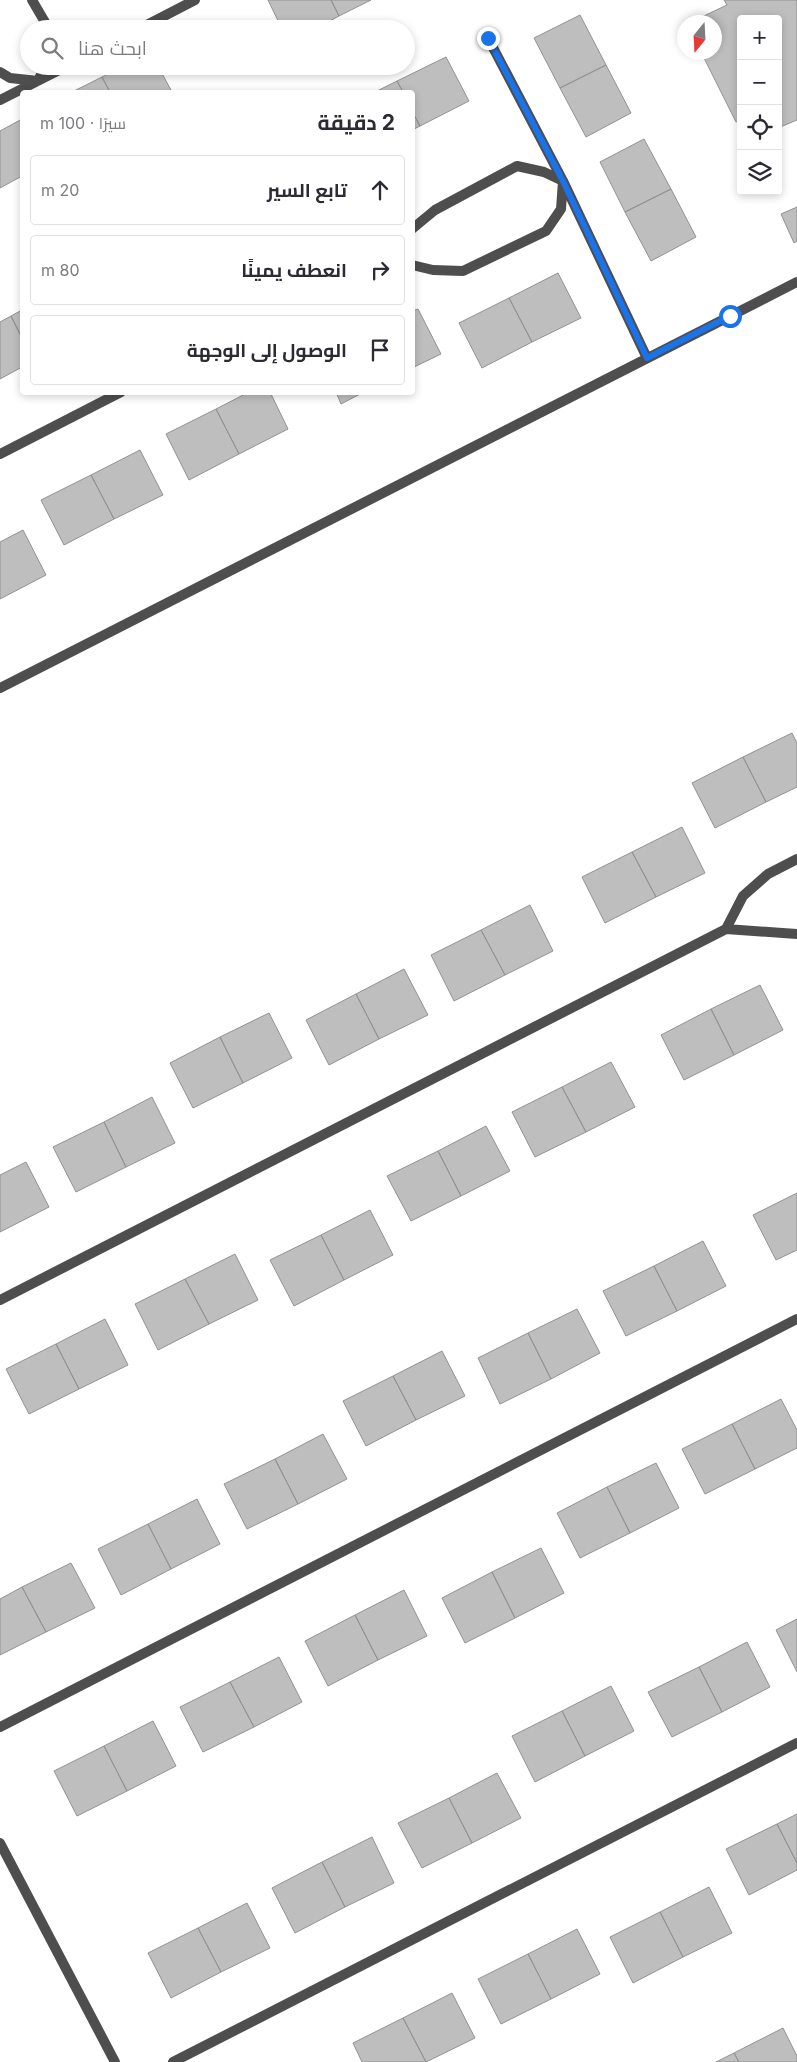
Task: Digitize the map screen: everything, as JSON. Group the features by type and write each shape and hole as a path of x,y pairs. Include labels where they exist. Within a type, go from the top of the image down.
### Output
{"street":[{"path":"32,0 43,20"},
{"path":"156,20 195,0"},
{"path":"488,38 563,181 647,358"},
{"path":"0,72 10,78 38,81"},
{"path":"38,81 41,75"},
{"path":"0,100 50,75"},
{"path":"415,227 435,210 518,166 544,172 563,181"},
{"path":"415,266 433,270 463,271 546,231 561,209 563,181"},
{"path":"0,688 797,282"},
{"path":"0,454 115,395"},
{"path":"726,930 743,896 768,874 797,859"},
{"path":"0,1300 726,930 797,934"},
{"path":"0,1727 797,1319"},
{"path":"173,2062 797,1742"},
{"path":"0,1843 115,2062"}],"building":[{"path":"268,0 331,0 339,16 332,20 278,20"},
{"path":"331,0 371,0 339,16"},
{"path":"724,0 797,0 797,120 782,126 782,15 737,15 736,122 705,60 722,60 722,15 706,15 727,5"},
{"path":"580,15 606,65 560,88 534,38"},
{"path":"446,57 469,101 420,126 415,117 415,90 402,90 397,81 409,75 415,75 415,72"},
{"path":"606,65 631,113 586,137 560,88"},
{"path":"106,75 163,75 171,90 109,90 102,77"},
{"path":"102,77 109,90 76,90"},
{"path":"397,81 402,90 379,90"},
{"path":"415,117 420,126 415,128"},
{"path":"20,120 20,177 0,188 0,131"},
{"path":"644,139 671,189 625,212 600,162"},
{"path":"671,189 696,237 651,261 625,212"},
{"path":"797,207 797,241 794,243 781,214"},
{"path":"558,273 581,318 532,342 509,298"},
{"path":"509,298 532,342 482,368 459,323"},
{"path":"418,309 441,354 415,367 415,310"},
{"path":"20,311 20,334 11,316"},
{"path":"11,316 20,334 20,368 0,379 0,322"},
{"path":"243,395 271,395 288,429 239,454 216,409"},
{"path":"337,395 358,395 341,404"},
{"path":"216,409 239,454 189,480 166,434"},
{"path":"140,450 163,495 114,519 91,475"},
{"path":"91,475 114,519 64,545 41,500"},
{"path":"23,530 46,575 0,599 0,542"},
{"path":"792,733 797,743 797,787 766,802 743,757"},
{"path":"743,757 766,802 715,828 692,783"},
{"path":"682,827 705,873 656,897 632,852"},
{"path":"632,852 656,897 605,923 582,877"},
{"path":"530,905 553,951 505,975 481,930"},
{"path":"481,930 505,975 454,1001 431,955"},
{"path":"404,969 428,1015 379,1039 356,994"},
{"path":"760,985 783,1030 734,1055 711,1009"},
{"path":"356,994 379,1039 329,1065 306,1020"},
{"path":"711,1009 734,1055 684,1080 661,1035"},
{"path":"269,1013 292,1058 243,1083 220,1037"},
{"path":"220,1037 243,1083 193,1108 170,1063"},
{"path":"611,1062 635,1107 586,1132 562,1087"},
{"path":"562,1087 586,1132 535,1157 512,1112"},
{"path":"152,1097 175,1143 126,1167 104,1122"},
{"path":"104,1122 126,1167 76,1192 53,1147"},
{"path":"486,1126 510,1171 461,1196 438,1151"},
{"path":"438,1151 461,1196 411,1221 387,1176"},
{"path":"26,1162 49,1207 0,1232 0,1175"},
{"path":"797,1193 797,1250 776,1260 753,1215"},
{"path":"370,1210 393,1255 344,1280 321,1235"},
{"path":"321,1235 344,1280 294,1306 270,1260"},
{"path":"703,1241 726,1286 677,1311 654,1266"},
{"path":"235,1254 258,1300 209,1324 185,1279"},
{"path":"654,1266 677,1311 626,1336 603,1291"},
{"path":"185,1279 209,1324 158,1350 135,1304"},
{"path":"577,1309 600,1353 551,1379 528,1333"},
{"path":"105,1319 128,1365 79,1389 56,1344"},
{"path":"528,1333 551,1379 500,1404 478,1358"},
{"path":"56,1344 79,1389 29,1414 6,1369"},
{"path":"442,1351 465,1396 416,1420 393,1376"},
{"path":"393,1376 416,1420 366,1446 343,1401"},
{"path":"781,1399 797,1430 797,1448 755,1469 732,1424"},
{"path":"732,1424 755,1469 705,1494 682,1449"},
{"path":"323,1434 347,1479 298,1504 275,1459"},
{"path":"275,1459 298,1504 247,1529 224,1484"},
{"path":"656,1463 679,1508 630,1533 607,1487"},
{"path":"607,1487 630,1533 580,1558 557,1513"},
{"path":"197,1499 220,1544 171,1569 148,1524"},
{"path":"148,1524 171,1569 121,1595 98,1549"},
{"path":"541,1548 564,1593 515,1618 492,1572"},
{"path":"71,1563 95,1608 46,1632 22,1587"},
{"path":"492,1572 515,1618 465,1643 442,1598"},
{"path":"22,1587 46,1632 0,1655 0,1599"},
{"path":"404,1590 427,1636 378,1660 355,1615"},
{"path":"355,1615 378,1660 328,1686 305,1641"},
{"path":"797,1619 797,1672 776,1630"},
{"path":"747,1642 770,1687 722,1712 699,1667"},
{"path":"279,1657 302,1702 254,1727 230,1682"},
{"path":"699,1667 722,1712 672,1737 648,1692"},
{"path":"230,1682 254,1727 203,1752 180,1707"},
{"path":"611,1686 634,1731 585,1756 562,1711"},
{"path":"562,1711 585,1756 535,1782 512,1736"},
{"path":"153,1721 176,1766 127,1791 104,1746"},
{"path":"104,1746 127,1791 77,1816 54,1771"},
{"path":"497,1773 521,1818 472,1843 449,1798"},
{"path":"449,1798 472,1843 422,1868 398,1823"},
{"path":"797,1814 797,1863 777,1824"},
{"path":"777,1824 797,1863 797,1870 749,1895 726,1849"},
{"path":"372,1837 394,1883 345,1907 322,1862"},
{"path":"322,1862 345,1907 295,1933 272,1888"},
{"path":"709,1887 732,1933 683,1957 660,1912"},
{"path":"247,1903 270,1948 221,1972 198,1928"},
{"path":"660,1912 683,1957 633,1983 610,1937"},
{"path":"198,1928 221,1972 171,1998 148,1953"},
{"path":"577,1929 600,1974 551,1999 528,1954"},
{"path":"528,1954 551,1999 501,2024 478,1979"},
{"path":"452,1993 475,2038 426,2062 403,2018"},
{"path":"403,2018 426,2062 362,2062 353,2043"},
{"path":"783,2028 797,2056 797,2062 739,2062 734,2053"},
{"path":"734,2053 739,2062 716,2062"}],"route":[{"path":"488,38 563,181 647,358 730,316"}]}
